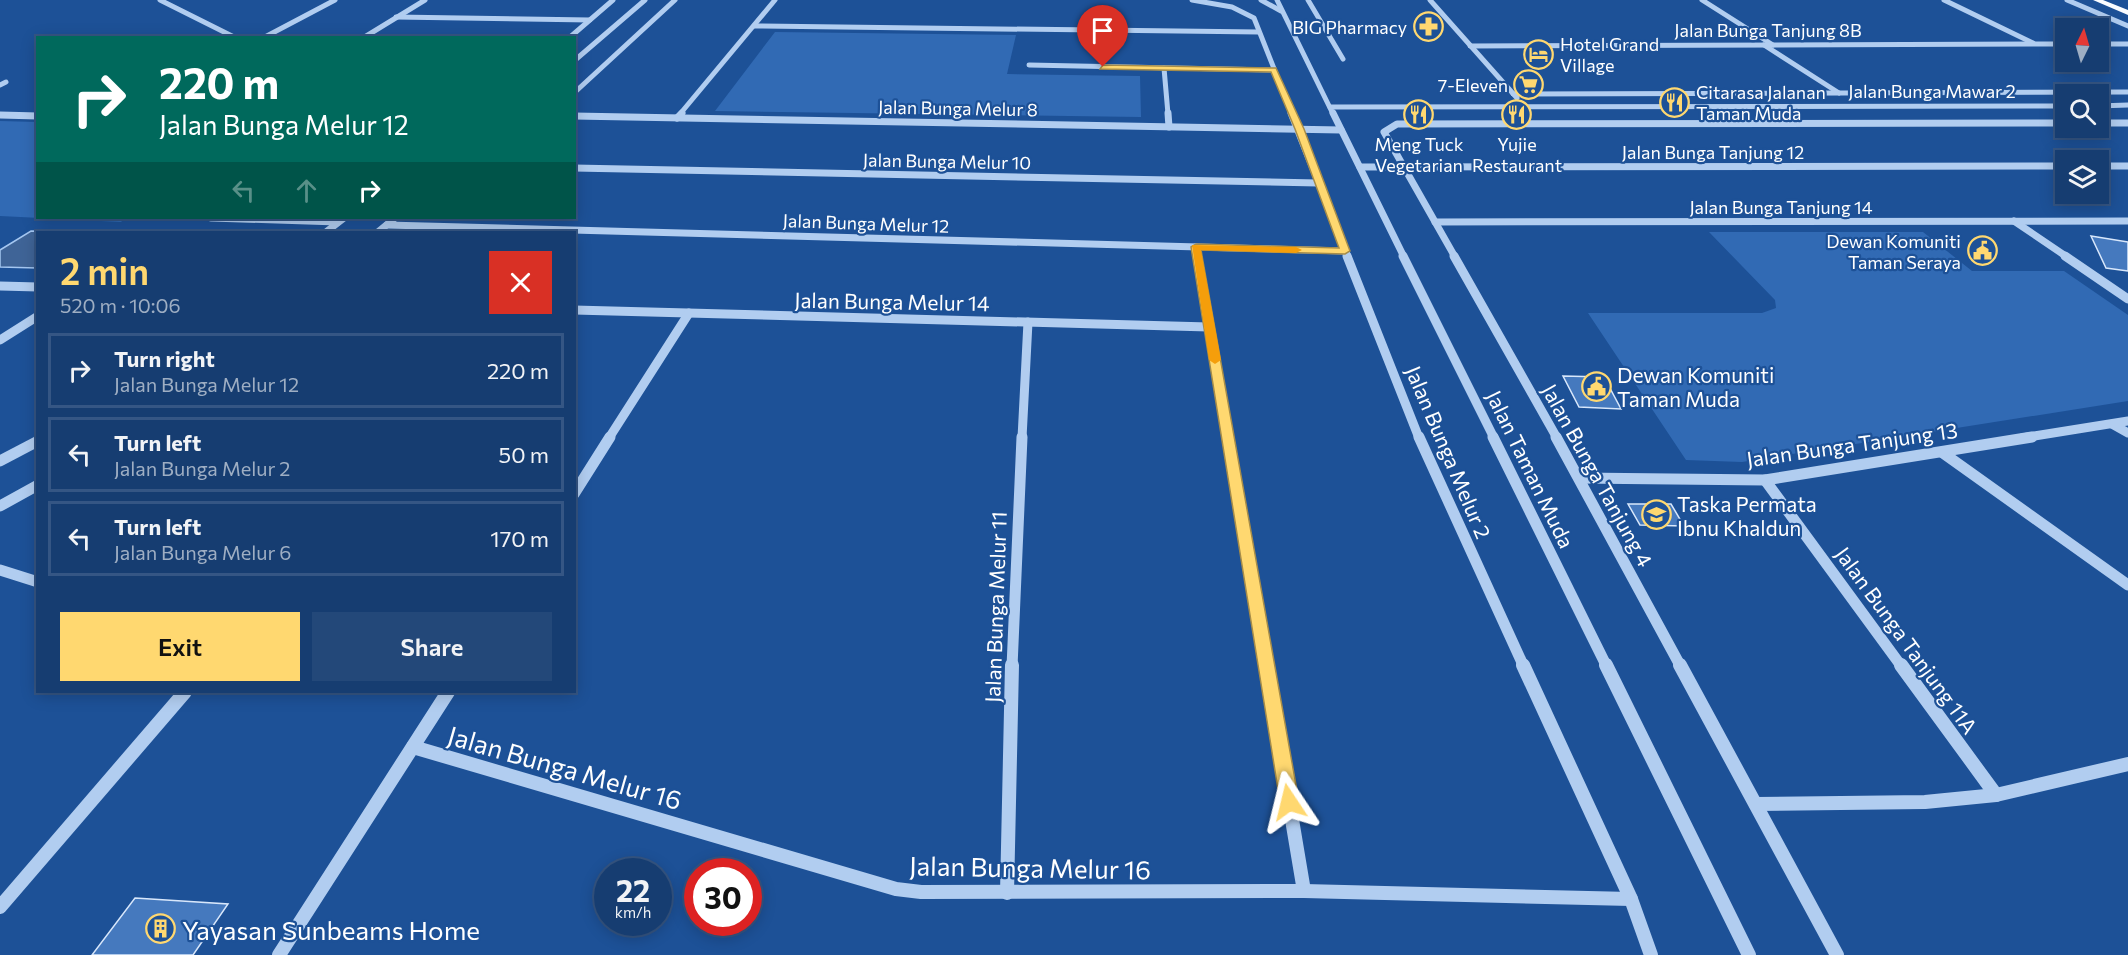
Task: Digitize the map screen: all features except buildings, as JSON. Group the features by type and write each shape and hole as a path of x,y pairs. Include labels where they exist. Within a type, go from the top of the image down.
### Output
{"main road":[{"path":"2097,0 2128,13"}],"street":[{"path":"160,0 232,36"},
{"path":"267,36 335,0"},
{"path":"366,36 425,0"},
{"path":"571,36 614,0"},
{"path":"576,60 645,0"},
{"path":"576,91 675,0"},
{"path":"677,118 775,0"},
{"name":"Jalan Bunga Melur 2","path":"1192,0 1242,11 1254,18 1427,458 1630,899 1651,955"},
{"path":"1261,0 1284,13"},
{"name":"Jalan Taman Muda","path":"1277,0 1749,955"},
{"path":"1308,0 1343,59"},
{"path":"1430,0 1525,107"},
{"path":"1702,0 1773,45"},
{"path":"1944,0 2036,44"},
{"path":"2067,0 2128,26"},
{"path":"396,17 590,20"},
{"path":"754,26 1259,32"},
{"name":"Jalan Bunga Tanjung 8B","path":"1470,46 2055,44"},
{"path":"2109,44 2128,44"},
{"path":"1764,45 1859,106"},
{"path":"2109,45 2128,53"},
{"path":"1029,65 1274,70"},
{"path":"1164,68 1169,127"},
{"path":"1513,94 2128,92"},
{"path":"2109,106 2128,105"},
{"name":"Jalan Bunga Mawar 2","path":"1330,107 2055,106"},
{"path":"0,115 36,116"},
{"name":"Jalan Bunga Melur 8","path":"576,116 1341,130"},
{"name":"Jalan Bunga Tanjung 4","path":"1838,955 1579,478 1384,132 1397,124 2055,123"},
{"path":"2109,123 2128,123"},
{"name":"Jalan Bunga Tanjung 12","path":"1360,167 2055,166"},
{"path":"2109,166 2128,166"},
{"name":"Jalan Bunga Melur 10","path":"576,168 1318,183"},
{"path":"276,219 341,220"},
{"path":"379,231 394,219"},
{"path":"426,231 441,219"},
{"path":"327,231 341,220"},
{"path":"2014,221 2128,299"},
{"name":"Jalan Bunga Tanjung 14","path":"1435,222 2128,221"},
{"name":"Jalan Bunga Melur 12","path":"387,225 536,231"},
{"name":"Jalan Bunga Melur 12","path":"577,233 1345,251"},
{"path":"1196,247 1304,891"},
{"path":"0,286 36,287"},
{"name":"Jalan Bunga Melur 14","path":"576,310 1209,327"},
{"path":"576,491 689,313"},
{"path":"0,340 36,317"},
{"name":"Jalan Bunga Melur 11","path":"1006,892 1015,557 1028,322"},
{"name":"Jalan Bunga Tanjung 13","path":"1579,478 1765,480 1943,453 2128,421"},
{"path":"2112,424 2128,433"},
{"path":"0,461 36,442"},
{"path":"1943,453 2128,585"},
{"name":"Jalan Bunga Tanjung 11A","path":"1765,480 1996,795"},
{"path":"0,506 36,486"},
{"path":"0,570 36,581"},
{"path":"2,902 183,693"},
{"path":"279,955 447,693"},
{"name":"Jalan Bunga Melur 16","path":"412,747 896,889 921,892 1304,891 1630,899"},
{"path":"1756,804 1925,802 1996,795 2128,764"}],"shaded area":[{"path":"775,32 1016,35 1007,74 1140,76 1141,117 715,111"},
{"path":"0,121 36,122 36,218 0,216"},
{"path":"60,219 124,219 121,222"},
{"path":"31,231 36,231 36,268 0,267 0,250"},
{"path":"1709,232 1923,232 1972,271 2064,271 2128,315 2128,401 1742,462 1686,460 1588,313 1762,313 1776,308 1775,300"}],"slow traffic":[{"path":"1215,360 1196,247 1296,250"}],"place":[{"name":"BIG Pharmacy","path":"1428,27"},
{"name":"Hotel Grand Village","path":"1539,54"},
{"name":"7-Eleven","path":"1529,85"},
{"name":"Citarasa Jalanan Taman Muda","path":"1675,102"},
{"name":"Meng Tuck Vegetarian","path":"1419,115"},
{"name":"Yujie Restaurant","path":"1517,115"},
{"name":"Dewan Komuniti Taman Seraya","path":"1982,251"},
{"name":"Dewan Komuniti Taman Muda","path":"1596,386"},
{"name":"Taska Permata Ibnu Khaldun","path":"1656,515"},
{"name":"Yayasan Sunbeams Home","path":"161,929"}],"route":[{"path":"1103,67 1274,70 1345,251 1196,247 1289,802"}]}
